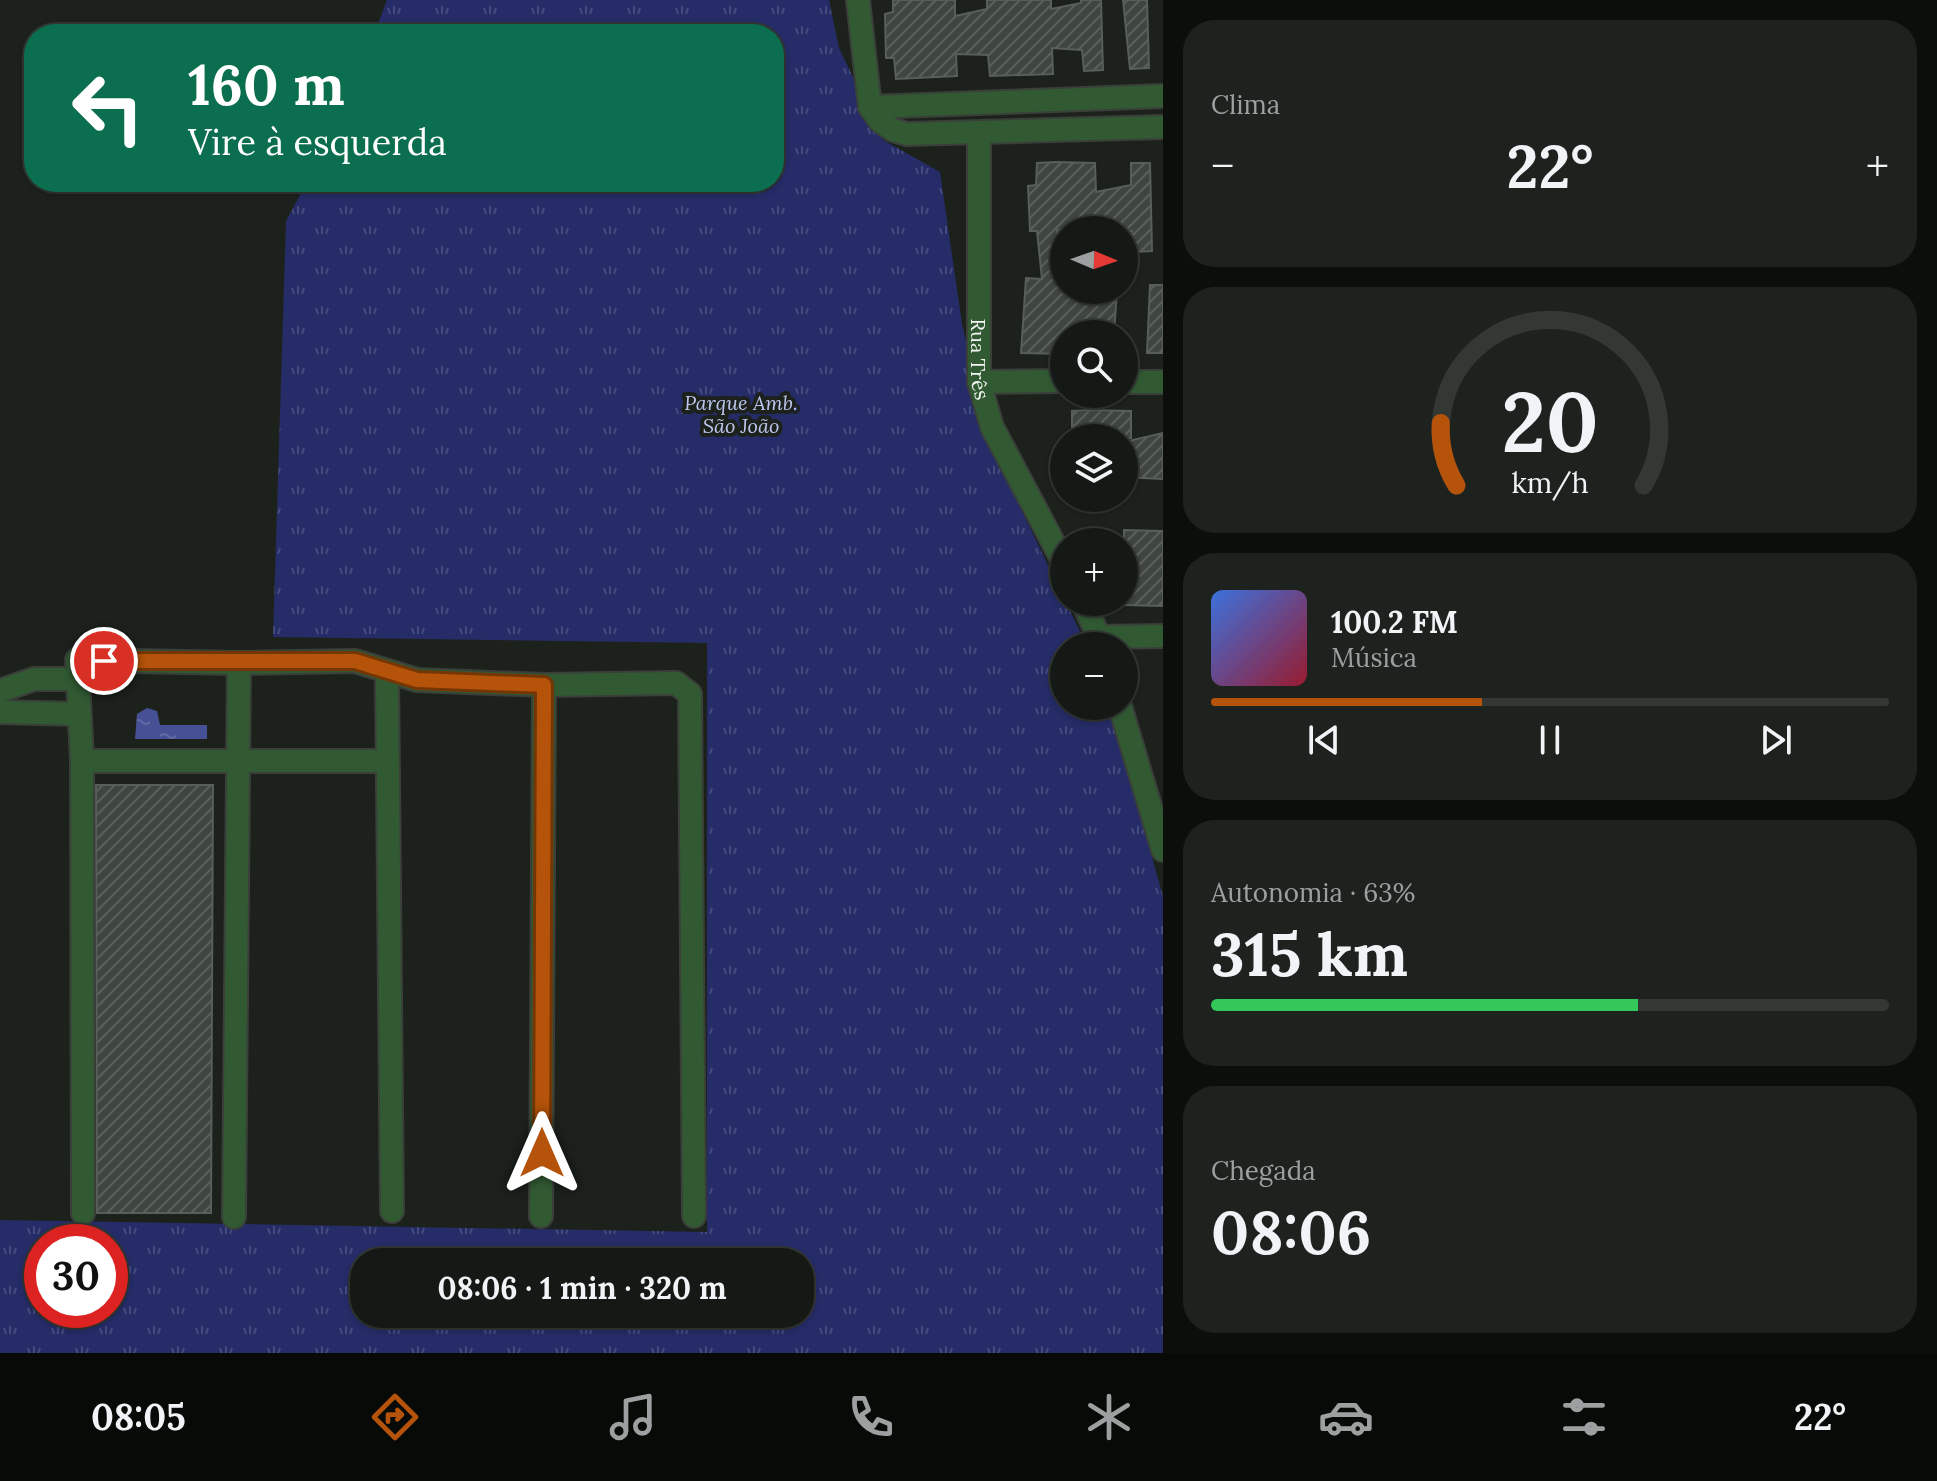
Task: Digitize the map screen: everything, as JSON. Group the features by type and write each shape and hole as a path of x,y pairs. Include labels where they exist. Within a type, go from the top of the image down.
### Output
{"street":[{"path":"858,0 870,107 880,121 893,130 907,134 1163,127"},
{"path":"870,107 1163,96"},
{"name":"Rua Três","path":"979,133 979,382 992,427 1050,537"},
{"path":"979,382 1050,381"},
{"path":"1138,382 1163,382"},
{"path":"1138,638 1163,636"},
{"path":"83,1213 82,761 77,660 239,663 355,661 417,680 544,685 676,683 684,687 692,702 694,1216"},
{"path":"234,1217 239,663"},
{"path":"387,673 392,1211"},
{"path":"0,691 34,679 78,679"},
{"path":"541,1216 544,685"},
{"path":"0,712 79,714"},
{"path":"1124,720 1163,850"},
{"path":"82,761 387,761"}],"green space":[{"name":"Parque Amb. São João","path":"387,0 829,0 839,48 883,140 940,172 962,324 992,449 1050,569 1050,616 1073,616 1080,632 1050,632 1050,720 1113,720 1163,896 1163,1353 0,1353 0,1220 707,1232 707,643 273,637 286,221 302,192 784,192 784,24 378,24"}],"water":[{"path":"147,708 157,711 160,725 207,725 207,739 135,739 137,714"}],"building":[{"path":"893,0 955,0 955,16 987,9 987,0 1051,0 1051,9 1081,3 1081,0 1101,0 1103,70 1084,71 1082,50 1052,48 1053,74 990,76 988,55 956,54 957,76 896,79 894,58 886,58 885,14 893,12"},
{"path":"1123,0 1147,0 1149,68 1130,69"},
{"path":"1037,163 1095,163 1096,192 1131,185 1131,163 1150,163 1152,251 1138,252 1138,216 1050,216 1050,304 1116,304 1115,320 1050,320 1050,354 1021,353 1026,278 1042,279 1037,231 1030,231 1028,186 1036,185"},
{"path":"1150,285 1163,285 1163,353 1147,353"},
{"path":"1072,411 1131,411 1131,424 1072,424"},
{"path":"1163,433 1163,479 1138,478 1138,439"},
{"path":"1138,530 1163,531 1163,606 1138,605"},
{"path":"96,785 213,785 211,1213 97,1213"}],"route":[{"path":"104,661 355,661 367,662 387,673 417,680 544,685 542,1153"}]}
